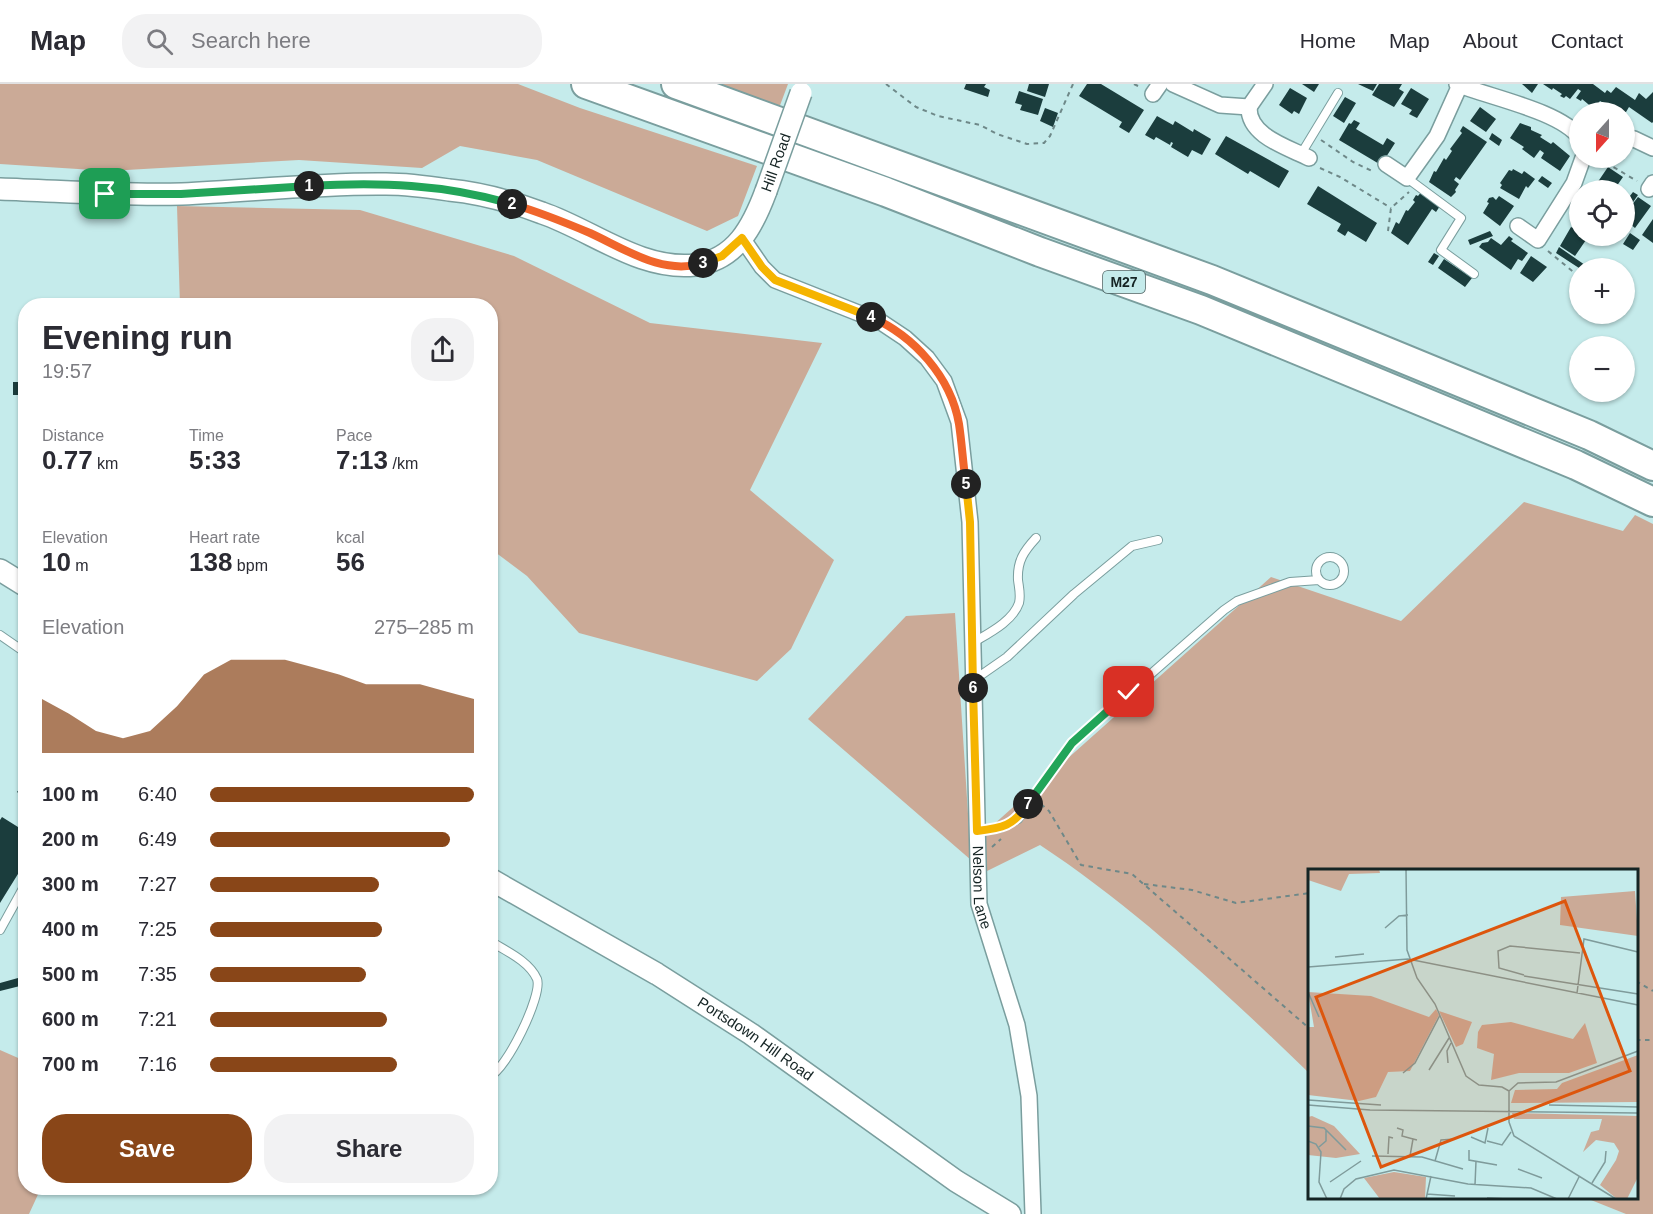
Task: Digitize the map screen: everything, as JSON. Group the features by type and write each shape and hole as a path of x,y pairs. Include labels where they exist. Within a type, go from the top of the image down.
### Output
{"highway":[{"name":"M27","path":"586,84 886,192 1040,252 1201,310 1576,465 1653,502"},
{"name":"M27","path":"676,84 1212,280 1589,435 1653,466"}],"street":[{"path":"1173,84 1220,105 1249,107"},
{"path":"1265,84 1249,107 1248,116 1262,134 1305,156"},
{"path":"1386,164 1411,180 1437,136 1459,85 1498,96 1569,126"},
{"name":"Hill Road","path":"0,189 105,194 181,194 388,183 452,190 498,200 542,213 645,260 673,266 698,265 722,256 742,238 754,222 803,89"},
{"path":"1635,139 1653,148"},
{"path":"1518,226 1538,240 1574,183 1580,168"},
{"name":"Nelson Lane","path":"742,238 762,267 775,280 881,321 905,338 927,357 944,381 959,422 970,522 979,904 1017,1025 1029,1096 1033,1214"},
{"path":"0,570 18,581"},
{"name":"Portsdown Hill Road","path":"498,884 657,974 751,1034 956,1181 1010,1214"}],"lane":[{"path":"1305,156 1313,134 1338,93"},
{"path":"1411,180 1461,218 1441,250 1474,274"},
{"path":"972,643 991,632 1009,618 1016,609 1020,592 1018,562 1036,538"},
{"path":"973,681 1007,657 1074,594 1132,546 1158,540"},
{"path":"977,831 1000,828 1018,819 1072,743 1224,609 1237,601 1290,582 1318,580"},
{"path":"0,635 18,647"},
{"path":"0,930 18,897"},
{"path":"498,946 533,971 538,982 533,1007 498,1073"}],"path":[{"path":"886,84 916,107 938,116 980,125 1017,141 1036,144 1044,142 1050,136 1073,84"},
{"path":"1313,134 1370,171 1380,172 1386,164"},
{"path":"1305,156 1306,164 1340,177 1391,208"},
{"path":"1617,168 1651,186"},
{"path":"1388,231 1391,208 1406,196 1411,180"},
{"path":"1538,240 1569,268"},
{"path":"1037,801 1049,811 1081,865 1132,874 1308,1027"},
{"path":"977,856 1004,837"},
{"path":"1143,884 1192,890 1236,903 1308,893"},
{"path":"1638,982 1653,991"}],"shaded area":[{"path":"0,84 518,84 580,108 757,166 738,216 707,231 537,160 460,146 422,168 299,160 109,171 0,164"},
{"path":"714,84 788,84 779,108"},
{"path":"177,206 360,210 514,256 650,323 822,343 750,490 834,560 791,649 757,681 579,633 527,576 498,554 498,298 180,298"},
{"path":"1524,502 1623,531 1635,515 1653,524 1653,1214 1626,1214 1588,1199 1638,1199 1638,869 1308,869 1308,1072 1213,982 1146,924 1040,845 983,873 983,834 1271,577 1401,621"},
{"path":"955,613 971,860 808,719 906,616"},
{"path":"0,1050 18,1058 18,1195 38,1195 29,1214 0,1214"}],"building":[{"path":"966,84 986,84 984,87 990,90 988,97 964,89"},
{"path":"1029,84 1049,84 1045,97 1027,91"},
{"path":"1087,84 1101,84 1144,110 1129,133 1119,127 1122,122 1079,96"},
{"path":"1302,84 1319,84 1314,92"},
{"path":"1358,84 1377,84 1373,91"},
{"path":"1379,84 1402,84 1399,89 1404,92 1394,107 1372,95"},
{"path":"1522,84 1538,84 1532,93"},
{"path":"1543,84 1593,84 1605,93 1607,90 1611,93 1616,87 1635,100 1639,93 1646,99 1653,92 1653,122 1635,111 1635,102 1586,102 1576,98 1581,91 1578,89 1570,99 1560,96 1562,94 1553,88 1552,90"},
{"path":"1290,88 1307,98 1299,114 1294,111 1292,114 1279,105"},
{"path":"1411,88 1429,99 1417,118 1409,114 1412,110 1401,104"},
{"path":"1019,91 1043,99 1038,115 1020,110 1022,105 1015,103"},
{"path":"1345,97 1356,103 1344,123 1333,116"},
{"path":"1480,107 1496,119 1486,132 1470,121"},
{"path":"1045,108 1058,113 1053,127 1040,121"},
{"path":"1157,116 1173,125 1175,121 1193,132 1194,129 1211,139 1202,155 1192,150 1188,157 1171,147 1173,143 1171,142 1170,145 1156,137 1154,140 1145,135"},
{"path":"1354,120 1360,123 1356,129 1383,145 1387,138 1395,143 1381,165 1339,140 1349,123 1351,124"},
{"path":"1520,123 1531,127 1531,130 1542,135 1540,137 1551,144 1553,142 1569,158 1560,171 1541,158 1544,153 1540,150 1534,158 1522,149 1524,147 1510,138"},
{"path":"1463,126 1487,142 1460,180 1456,177 1454,180 1459,184 1451,197 1429,182 1434,171 1436,172 1444,158 1446,160 1452,151 1450,149 1462,133 1460,131"},
{"path":"1492,133 1502,140 1499,146 1489,139"},
{"path":"1226,136 1289,171 1279,188 1250,171 1248,174 1215,154"},
{"path":"1607,168 1623,177 1621,180 1599,180"},
{"path":"1513,169 1522,174 1524,171 1535,179 1528,188 1526,186 1519,199 1500,188 1502,185 1500,183 1509,170"},
{"path":"1542,176 1552,183 1548,188 1538,181"},
{"path":"1318,186 1377,223 1366,242 1348,231 1345,236 1337,231 1341,224 1307,204"},
{"path":"1423,190 1442,203 1436,212 1432,209 1408,245 1391,233 1396,222 1399,224 1406,210 1408,211 1415,202 1413,200 1416,195 1418,196"},
{"path":"1499,196 1514,206 1500,226 1483,213 1489,203 1487,202 1489,198 1493,197 1496,200"},
{"path":"1638,197 1651,206 1635,228 1635,201"},
{"path":"1653,219 1653,243 1642,235"},
{"path":"1569,230 1569,246 1582,246 1575,256 1560,246"},
{"path":"1490,231 1493,236 1470,245 1468,240"},
{"path":"1509,236 1513,239 1511,241 1528,253 1522,261 1518,259 1511,270 1479,247 1491,238 1501,245"},
{"path":"1635,236 1640,240 1633,250 1626,246 1635,246"},
{"path":"1559,247 1575,258 1569,258 1569,261 1556,253"},
{"path":"1434,253 1439,256 1433,265 1428,262"},
{"path":"1531,256 1547,267 1533,282 1520,273"},
{"path":"1444,259 1472,278 1465,287 1438,268"},
{"path":"13,382 18,382 18,395 13,395"},
{"path":"2,817 18,827 18,874 0,903 0,820"},
{"path":"18,978 18,986 0,991 0,983"}],"route":[{"path":"105,194 181,194 388,183 452,190 542,213 645,260 673,266 698,265 722,256 742,238 762,267 775,280 881,321 927,357 944,381 959,422 970,522 977,831 1000,828 1018,819 1072,743 1129,692"}]}
